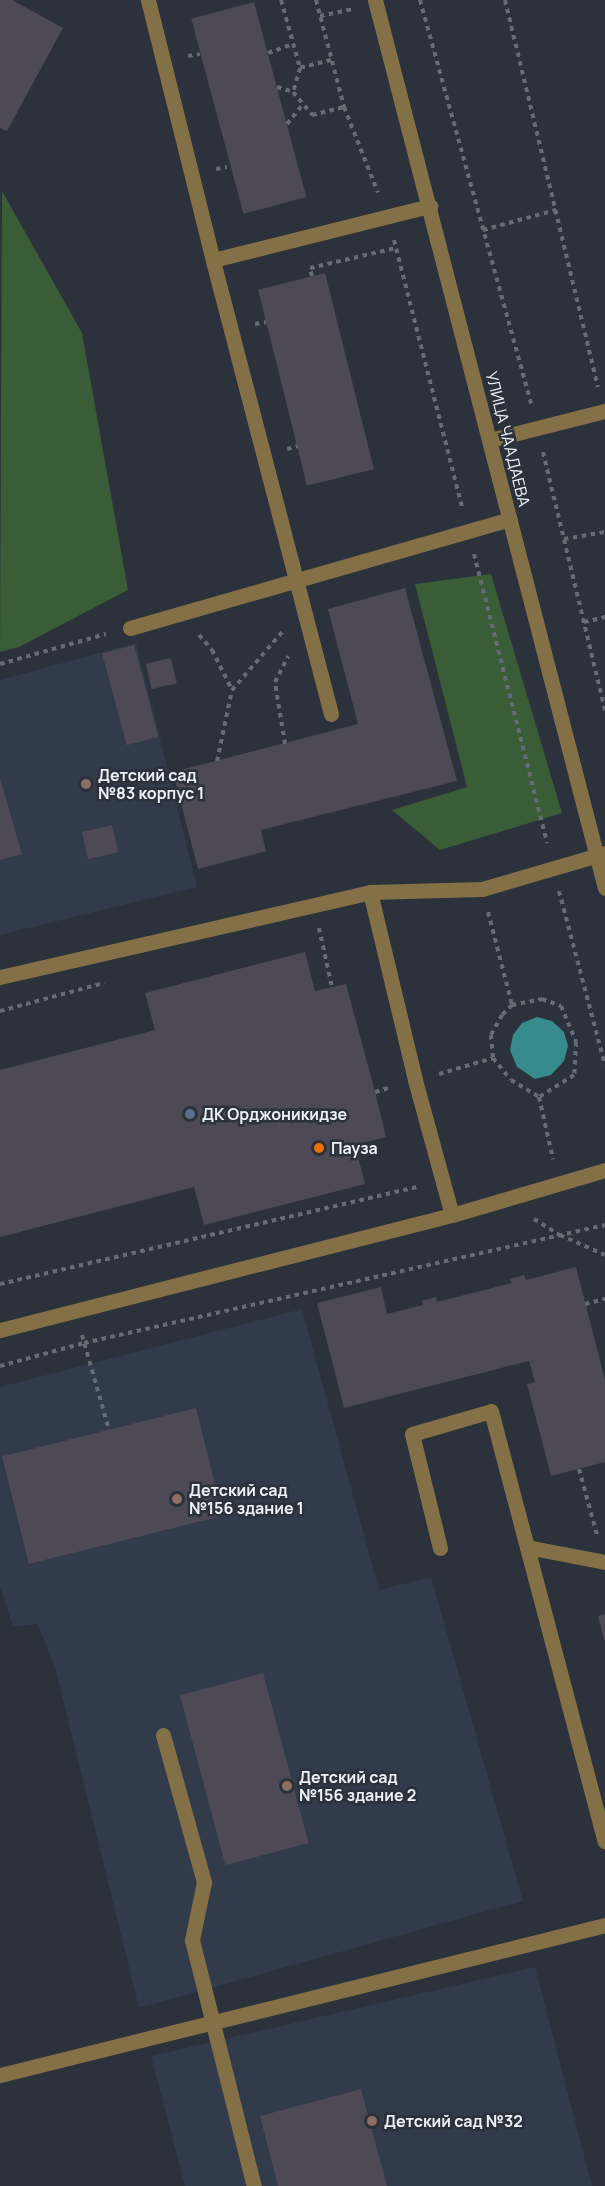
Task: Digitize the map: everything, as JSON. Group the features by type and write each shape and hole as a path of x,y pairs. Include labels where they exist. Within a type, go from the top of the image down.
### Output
{"street":[{"path":"148,0 295,581 331,714"},
{"name":"УЛИЦА ЧААДАЕВА","path":"375,0 510,519 601,855 605,888"},
{"path":"213,260 430,206"},
{"path":"490,440 605,412"},
{"path":"130,628 510,519"},
{"path":"0,977 370,892 482,889 601,855"},
{"path":"370,892 441,1181 452,1215"},
{"path":"0,1330 452,1215 605,1170"},
{"path":"440,1548 412,1434 491,1411 605,1841"},
{"path":"527,1547 605,1562"},
{"path":"163,1735 204,1882 192,1940 211,2023 254,2186"},
{"path":"0,2075 605,1924"}],"path":[{"path":"281,0 300,68 293,92"},
{"path":"316,0 344,107 388,218 605,1065"},
{"path":"420,0 537,427 605,711"},
{"path":"505,0 605,412"},
{"path":"268,54 293,44"},
{"path":"300,68 331,60"},
{"path":"278,87 293,92 312,115 344,107"},
{"path":"287,124 303,104"},
{"path":"483,230 556,210"},
{"path":"312,276 310,268 396,248"},
{"path":"564,540 605,532"},
{"path":"181,614 212,650 232,690"},
{"path":"217,761 232,690 304,615"},
{"path":"285,744 274,682 304,615"},
{"path":"584,622 605,617"},
{"path":"0,664 130,628"},
{"path":"482,889 512,1005"},
{"path":"318,925 332,987"},
{"path":"539,1097 574,1075 576,1042 561,1006 542,999 512,1005 502,1015 491,1035 493,1058 511,1080 539,1097 559,1185"},
{"path":"0,1284 441,1181"},
{"path":"505,1200 560,1235 605,1255"},
{"path":"0,1366 84,1343 605,1225"},
{"path":"585,1304 605,1299"},
{"path":"76,1311 109,1430"},
{"path":"579,1469 605,1562"}],"shaded area":[{"path":"2,191 82,333 128,590 19,647 0,652"},
{"path":"491,574 562,813 440,850 392,810 467,787 415,584"},
{"name":"Детский сад №83 корпус 1","path":"136,643 197,887 0,935 0,680"},
{"path":"537,1017 552,1021 564,1032 568,1046 564,1061 551,1075 535,1079 517,1067 510,1050 513,1035 522,1023"},
{"path":"302,1309 379,1590 431,1577 523,1901 139,2008 56,1671 38,1624 13,1627 0,1586 0,1387"},
{"name":"Детский сад №32","path":"535,1967 592,2186 185,2186 151,2056"}],"building":[{"path":"0,0 12,0 63,28 7,131 0,128"},
{"path":"254,2 306,197 243,214 191,19"},
{"path":"325,273 374,469 307,486 258,290"},
{"path":"405,588 457,781 261,830 266,851 198,869 173,772 358,724 328,609"},
{"path":"134,645 159,737 127,745 102,654"},
{"path":"171,658 177,683 152,689 146,664"},
{"path":"0,778 22,854 0,860"},
{"path":"112,825 118,852 88,859 82,832"},
{"name":"ДК Орджоникидзе","path":"305,952 315,991 346,984 375,1092 386,1137 355,1145 365,1184 204,1225 194,1187 0,1237 0,1070 155,1030 145,993"},
{"path":"576,1267 605,1380 605,1462 551,1476 527,1384 535,1382 529,1361 344,1408 317,1303 381,1287 387,1314 423,1305 422,1301 436,1297 437,1302 512,1283 510,1279 524,1275 526,1280"},
{"path":"196,1408 223,1516 29,1564 2,1456"},
{"path":"605,1614 605,1640 604,1640 598,1616"},
{"path":"263,1673 309,1843 225,1865 180,1695"},
{"path":"361,2089 387,2186 278,2186 260,2116"}],"place":[{"name":"Детский сад №83 корпус 1","path":"86,784"},
{"name":"ДК Орджоникидзе","path":"190,1114"},
{"name":"Пауза","path":"319,1148"},
{"name":"Детский сад №156 здание 1","path":"177,1499"},
{"name":"Детский сад №156 здание 2","path":"287,1786"},
{"name":"Детский сад №32","path":"372,2121"}]}
